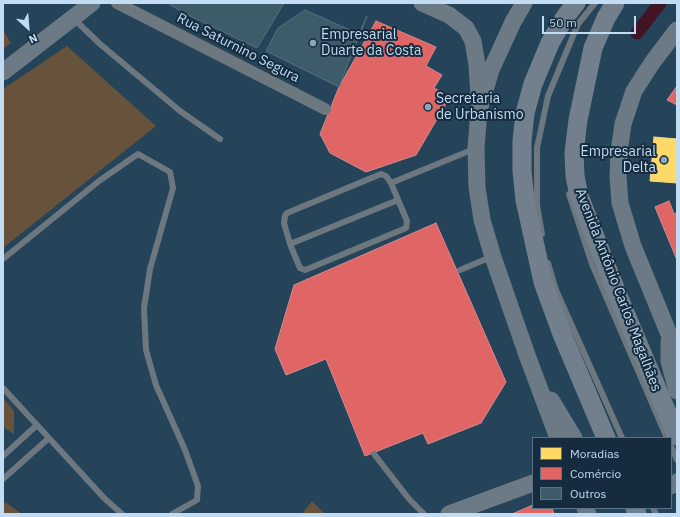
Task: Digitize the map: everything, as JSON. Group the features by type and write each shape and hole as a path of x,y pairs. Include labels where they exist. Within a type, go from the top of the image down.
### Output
{"main road":[{"path":"422,3 449,15 466,28 473,41 477,65 479,110 476,148 477,188 482,220 493,257 558,437"},
{"path":"479,110 491,70 513,22 524,3"},
{"path":"576,3 565,17 550,42 533,84 525,113 522,141 522,171 531,203 544,282 562,334 606,437"},
{"name":"Avenida Antônio Carlos Magalhães","path":"615,3 606,18 593,48 578,120 574,153 575,176 579,196 618,296 677,436"},
{"path":"3,72 91,4"},
{"path":"677,30 652,63 634,91 623,124 619,152 618,176 620,203 633,246 677,354"},
{"path":"669,336 669,361 677,391"},
{"path":"538,385 555,405 573,437"},
{"path":"449,514 532,483"}],"street":[{"name":"Rua Saturnino Segura","path":"117,3 325,109"}],"lane":[{"path":"543,239 531,203 537,148 548,96 578,24 595,3"},
{"path":"72,18 100,44 180,111 220,139"},
{"path":"391,183 476,148"},
{"path":"3,260 99,181 138,154 170,172 173,188 150,269 144,308 146,350 156,385 185,450 198,486 198,500 172,514"},
{"path":"381,174 386,176 391,183 407,221 406,228 305,270 300,268 290,244 284,223 285,216 290,212 381,174"},
{"path":"567,184 570,198 592,264 667,437"},
{"path":"290,244 398,200"},
{"path":"545,253 556,290 622,437"},
{"path":"460,270 493,257"},
{"path":"3,388 104,498 122,514"},
{"path":"3,456 37,425"},
{"path":"3,479 49,438"},
{"path":"672,448 677,460"},
{"path":"374,454 409,500 424,514"}],"shaded area":[{"path":"3,30 11,43 3,49"},
{"path":"67,46 156,126 3,248 3,89"},
{"path":"3,398 14,411 14,434 3,427"},
{"path":"312,501 325,514 302,514"},
{"path":"5,502 22,514 3,514 3,506"}],"building: Moradias":[{"name":"Empresarial Delta","path":"654,137 677,139 677,183 650,181"}],"building: Comércio":[{"path":"376,21 436,47 426,66 442,75 434,88 450,97 416,155 366,172 330,153 320,134 339,87"},
{"path":"677,86 677,105 667,100"},
{"path":"669,201 674,214 677,213 677,260 655,207"},
{"path":"436,223 506,382 481,423 428,444 423,433 365,456 326,359 286,375 275,349 294,285"},
{"path":"532,505 532,509 552,509 554,514 512,514"}],"building: Outros":[{"path":"168,3 284,3 257,48 182,12"},
{"name":"Empresarial Duarte da Costa","path":"305,10 359,34 367,16 339,87 266,51 278,28"}],"waterway":[{"path":"637,33 660,3"}],"place":[{"name":"Empresarial Duarte da Costa","path":"313,43"},
{"name":"Secretaria de Urbanismo","path":"428,107"},
{"name":"Empresarial Delta","path":"664,160"}]}
